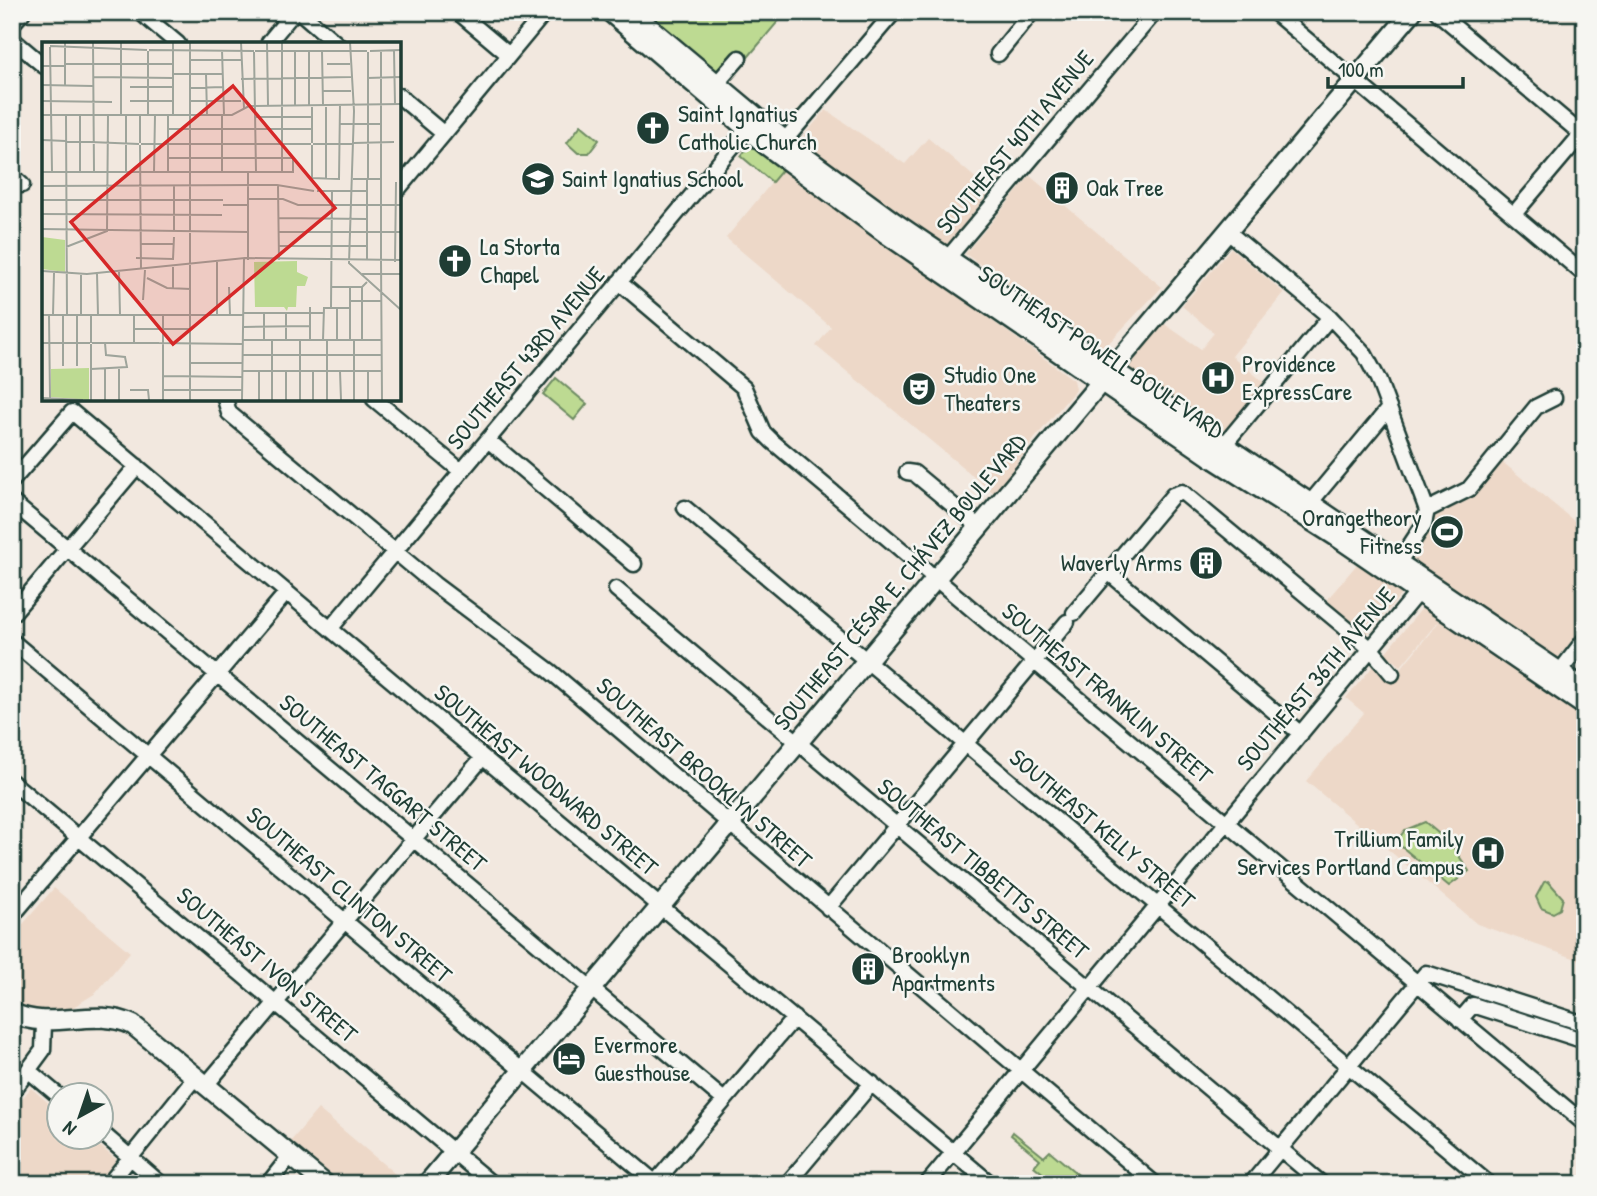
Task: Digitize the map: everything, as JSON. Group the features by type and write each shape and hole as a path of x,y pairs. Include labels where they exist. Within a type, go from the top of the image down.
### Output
{"main road":[{"name":"SOUTHEAST POWELL BOULEVARD","path":"610,12 712,89"},
{"name":"SOUTHEAST POWELL BOULEVARD","path":"631,12 712,89 779,146 943,264 1106,375 1224,445 1418,592 1555,677 1585,689"},
{"name":"SOUTHEAST CÉSAR E. CHÁVEZ BOULEVARD","path":"427,1184 1412,12"},
{"name":"SOUTHEAST POWELL BOULEVARD","path":"1106,375 1214,459 1399,562 1444,593 1555,677 1585,706"},
{"path":"1381,566 1399,562"},
{"path":"1418,592 1444,593"},
{"path":"12,1013 44,1023 92,1016 115,1018 146,1034 325,1184"}],"street":[{"path":"12,24 23,12"},
{"path":"140,12 176,42"},
{"path":"269,42 294,12"},
{"path":"300,12 335,42"},
{"path":"458,12 509,55"},
{"path":"401,186 545,12"},
{"path":"998,54 1032,12"},
{"name":"SOUTHEAST 40TH AVENUE","path":"943,264 1155,12"},
{"path":"1274,12 1585,275"},
{"path":"1437,12 1584,134 1514,215"},
{"path":"779,146 893,13"},
{"path":"12,39 42,64"},
{"path":"712,89 738,58"},
{"path":"401,98 444,134"},
{"name":"SOUTHEAST 43RD AVENUE","path":"330,629 752,123"},
{"path":"1228,232 1330,317 1364,353 1389,408 1427,510 1424,524 1399,562"},
{"name":"SOUTHEAST FRANKLIN STREET","path":"619,282 744,388 768,437 1585,1124"},
{"path":"1224,445 1330,317"},
{"path":"1427,510 1469,489 1536,407 1554,398"},
{"name":"SOUTHEAST BROOKLYN STREET","path":"226,401 229,413 394,551 550,671 1155,1184"},
{"path":"376,401 461,471"},
{"path":"1306,508 1389,408"},
{"name":"SOUTHEAST WOODWARD STREET","path":"12,481 72,412 991,1184"},
{"path":"488,440 634,564"},
{"path":"12,614 137,466"},
{"path":"907,472 914,473 979,527"},
{"path":"828,908 1108,572 1179,492 1185,493 1371,649 1392,674"},
{"name":"SOUTHEAST TAGGART STREET","path":"12,502 724,1100"},
{"name":"SOUTHEAST KELLY STREET","path":"685,508 1489,1184"},
{"path":"1108,572 1301,734"},
{"name":"SOUTHEAST TIBBETTS STREET","path":"616,589 1322,1184"},
{"path":"14,910 79,838 287,592"},
{"name":"SOUTHEAST 36TH AVENUE","path":"927,1184 1418,592"},
{"path":"1555,677 1585,639"},
{"name":"SOUTHEAST CLINTON STREET","path":"12,641 655,1183"},
{"path":"109,1184 130,1157 201,1080 276,1003 483,757"},
{"name":"SOUTHEAST IVON STREET","path":"12,782 492,1184"},
{"path":"1251,1184 1426,973 1585,1024"},
{"path":"1460,1020 1473,1005 1585,1041"},
{"path":"655,1183 794,1018"},
{"path":"12,1091 43,1050 44,1023"},
{"path":"29,1071 46,1085"},
{"path":"787,1184 872,1083"},
{"path":"116,1145 161,1184"},
{"path":"268,1184 291,1155"}],"shaded area":[{"path":"826,110 905,164 928,138 991,191 947,245 799,141"},
{"path":"783,169 1074,380 1076,389 1035,438 995,494 816,346 831,327 726,238"},
{"path":"1030,176 1162,287 1104,348 965,254"},
{"path":"1231,248 1284,293 1232,356 1266,384 1224,435 1125,368 1163,323 1201,349 1214,333 1182,306"},
{"path":"1500,460 1585,530 1585,625 1555,661 1408,560 1437,513 1467,501"},
{"path":"1358,563 1403,592 1365,637 1325,602"},
{"path":"1423,607 1440,619 1401,666 1385,653"},
{"name":"Trillium Family Services Portland Campus","path":"1443,617 1585,714 1585,962 1477,924 1306,781 1364,713 1346,698 1375,664 1393,678"},
{"path":"54,888 130,952 96,993 70,1009 42,1013 12,1002 12,937"},
{"path":"31,1088 46,1101 46,1150 105,1150 119,1162 101,1184 12,1184 12,1110"},
{"path":"318,1109 407,1184 343,1184 291,1141"}],"green space":[{"path":"641,12 786,12 728,81"},
{"path":"581,125 599,140 589,153 578,153 567,143"},
{"path":"751,143 783,169 772,182 741,156"},
{"path":"556,378 587,404 574,420 543,394"},
{"path":"1425,822 1451,844 1469,871 1449,886 1396,842 1405,830"},
{"path":"1548,881 1563,898 1560,909 1553,913 1541,908 1536,897 1544,882"},
{"path":"1013,1132 1044,1157 1050,1151 1089,1184 1056,1184 1034,1166 1040,1159 1011,1135"}],"place":[{"name":"Saint Ignatius Catholic Church","path":"653,128"},
{"name":"Saint Ignatius School","path":"538,179"},
{"name":"Oak Tree","path":"1062,188"},
{"name":"La Storta Chapel","path":"455,261"},
{"name":"Providence ExpressCare","path":"1218,378"},
{"name":"Studio One Theaters","path":"919,389"},
{"name":"Orangetheory Fitness","path":"1447,532"},
{"name":"Waverly Arms","path":"1206,563"},
{"name":"Trillium Family Services Portland Campus","path":"1488,853"},
{"name":"Brooklyn Apartments","path":"868,969"},
{"name":"Evermore Guesthouse","path":"569,1059"}]}
